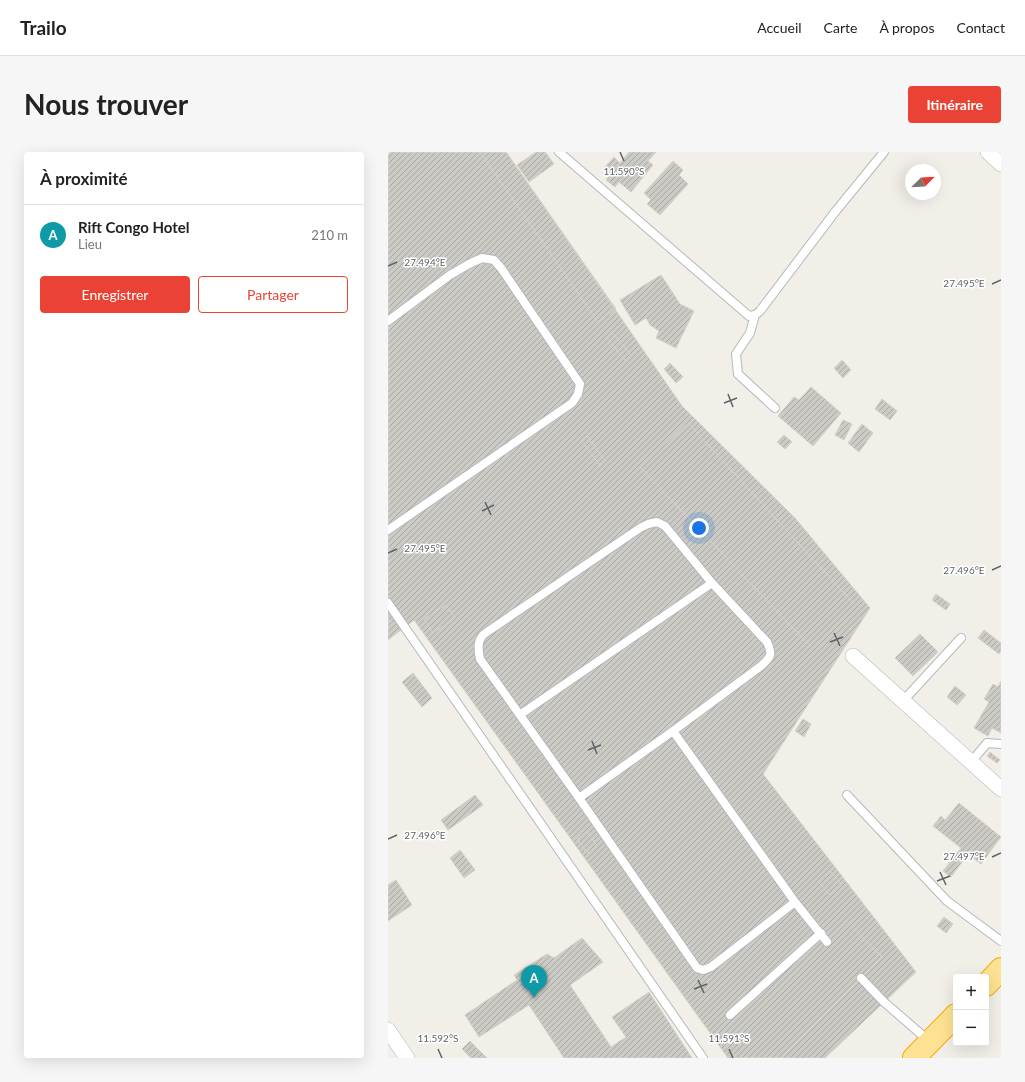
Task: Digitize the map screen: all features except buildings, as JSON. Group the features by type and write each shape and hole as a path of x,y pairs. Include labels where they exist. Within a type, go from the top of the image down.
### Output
{"highway":[{"path":"989,982 1001,969"},
{"path":"914,1058 953,1018"}],"street":[{"path":"988,152 1001,164"},
{"path":"853,656 1001,789"},
{"path":"388,1030 407,1058"}],"lane":[{"path":"559,152 748,316 755,315 760,311 835,212 884,152"},
{"path":"388,321 450,275 469,264 482,258 494,260 580,384 578,394 572,403 388,530"},
{"path":"755,315 750,332 736,354 738,374 775,408"},
{"path":"579,798 761,666 769,658 771,651 767,642 712,583 665,526 657,522 648,524 484,634 480,638 478,644 480,659 521,714 579,798 697,968 703,970 710,967 795,902"},
{"path":"521,714 712,583"},
{"path":"388,603 703,1058"},
{"path":"903,701 961,638"},
{"path":"673,731 795,902 827,942"},
{"path":"971,762 987,742 1001,744"},
{"path":"846,795 947,901 1001,941"},
{"path":"730,1015 821,933"},
{"path":"861,978 884,1002 930,1042"}],"place":[{"name":"Rift Congo Hotel","path":"534,998"}]}
